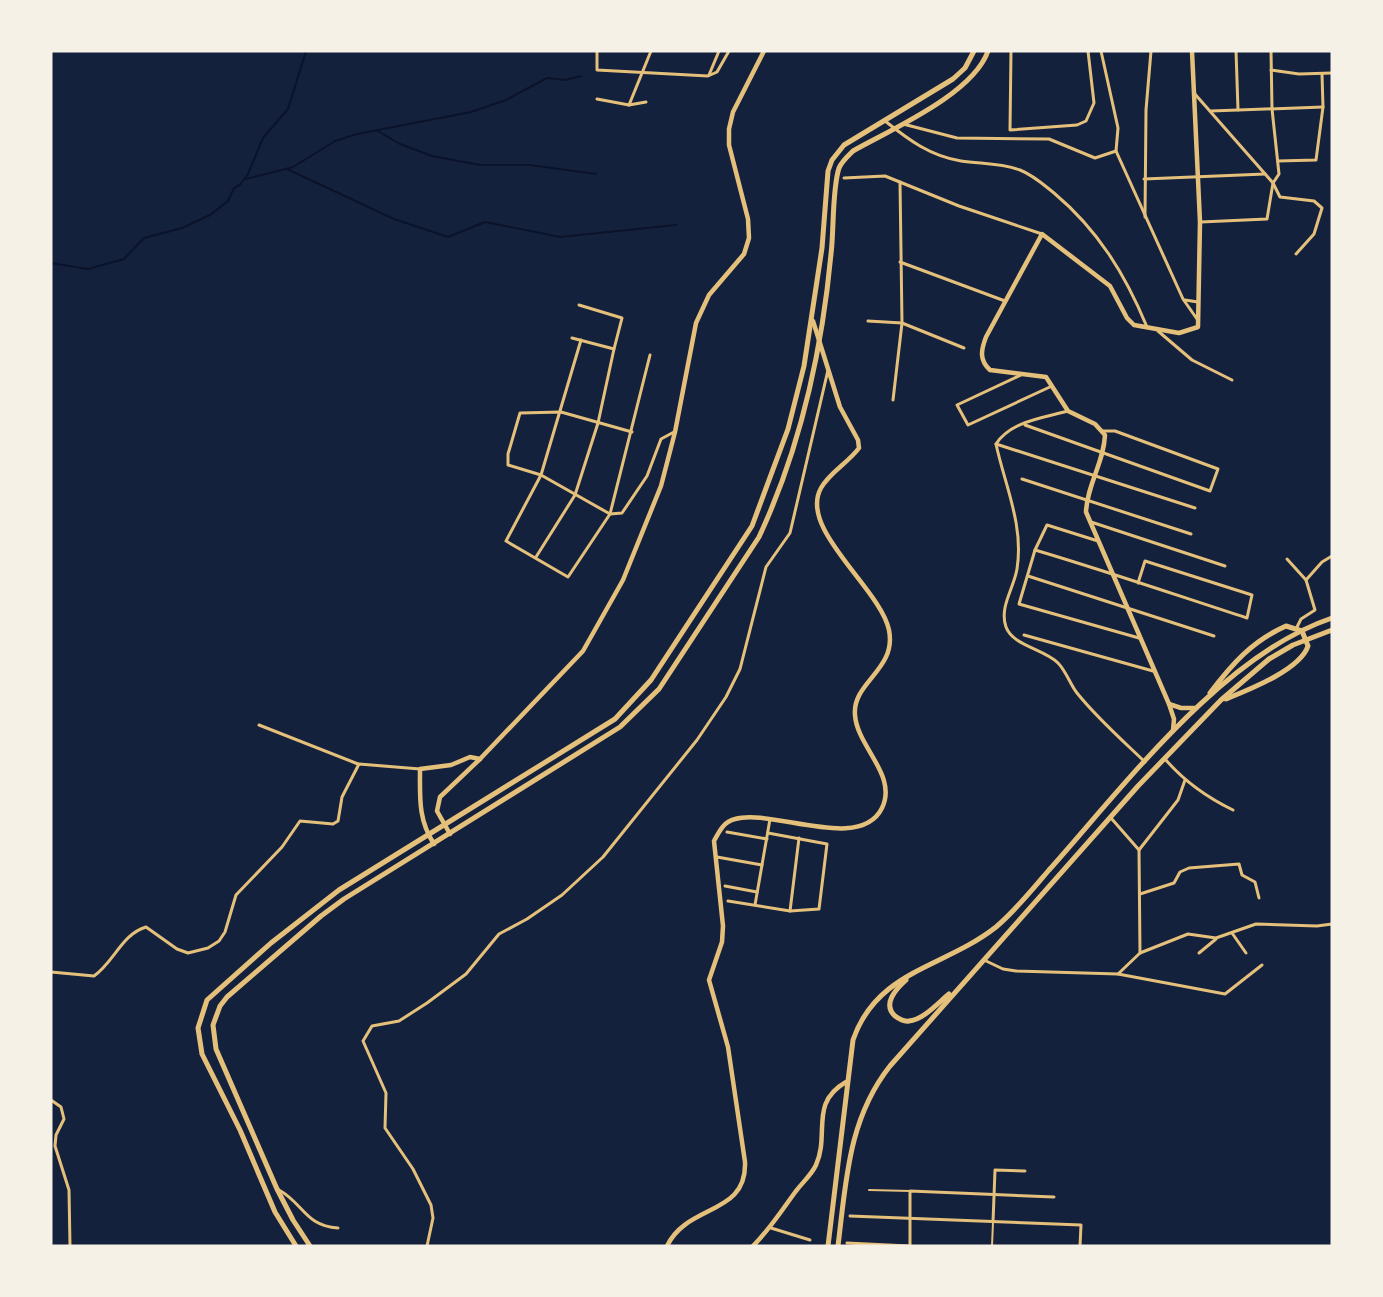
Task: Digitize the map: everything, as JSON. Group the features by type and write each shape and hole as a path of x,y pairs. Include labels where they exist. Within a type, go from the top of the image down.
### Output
{"main road":[{"path":"296,1246 275,1212 240,1130 202,1054 198,1028 203,1008 215,991 313,909 376,867 615,719 651,680 749,534 788,429 813,321 828,171 832,160 844,145 953,79 964,68 974,51"},
{"path":"310,1246 277,1189 216,1049 213,1035 215,1017 227,997 321,916 381,876 620,728 659,689 759,537 796,435 819,342 829,280 838,169 850,153 964,85 982,63 988,51"},
{"path":"844,145 850,153"},
{"path":"828,1246 846,1082 853,1040 862,1017 883,992 975,942 1001,923 1173,732 1197,708 1261,653 1295,634 1332,618"},
{"path":"1203,703 1241,654 1270,633 1286,626 1294,627 1306,638 1305,654 1291,665 1254,687 1221,700"},
{"path":"838,1246 851,1145 864,1105 890,1066 1110,818 1221,700 1269,659 1293,645 1332,630"},
{"path":"376,867 381,876"},
{"path":"920,971 897,987 890,999 891,1010 903,1021 922,1016 964,982"}],"street":[{"path":"597,51 597,70 708,76 717,72 729,51"},
{"path":"629,105 651,51"},
{"path":"708,76 719,51"},
{"path":"450,834 437,811 440,797 480,759 583,651 623,580 661,486 675,432 696,323 709,295 744,254 749,238 748,219 729,145 729,129 733,112 764,51"},
{"path":"1011,51 1010,130 1077,124 1086,121 1094,103 1088,51"},
{"path":"1101,51 1117,122 1116,151 1183,299 1200,324"},
{"path":"1145,218 1144,179 1151,51"},
{"path":"1192,51 1200,222 1200,324"},
{"path":"1236,51 1238,110"},
{"path":"1200,222 1267,219 1273,183 1279,174 1272,109 1270,51"},
{"path":"1271,70 1332,73"},
{"path":"1278,161 1316,160 1323,107 1322,74"},
{"path":"1193,92 1273,183 1284,199 1314,201 1322,208 1314,234 1296,254"},
{"path":"597,99 629,105 646,102"},
{"path":"1210,111 1323,107"},
{"path":"885,121 914,144 938,156 1009,167 1039,181 1085,221 1098,237 1153,330 1191,360 1232,380"},
{"path":"902,124 957,138 1049,140 1095,158 1116,151"},
{"path":"1144,179 1197,175 1265,174"},
{"path":"844,178 885,176 1042,234 1110,286 1130,322 1153,330 1187,333 1200,324"},
{"path":"893,400 902,323 900,182"},
{"path":"1042,234 986,337 982,360 990,370 1046,377 1068,411 1095,424 1104,433 1103,453 1086,500 1089,521 1114,573 1139,638 1169,704 1174,719 1173,732"},
{"path":"900,262 1005,301"},
{"path":"1183,299 1189,303 1200,302"},
{"path":"535,558 575,495 598,423 622,318 579,305"},
{"path":"667,1246 687,1221 738,1194 745,1177 745,1162 728,1047 709,980 722,942 723,926 714,842 720,829 736,819 770,819 826,828 861,826 877,816 886,791 881,772 857,726 854,715 860,692 876,676 886,660 889,630 878,605 829,537 818,514 817,500 822,485 859,448 858,440 840,407 813,321"},
{"path":"868,321 902,323 964,348"},
{"path":"572,338 614,351"},
{"path":"581,340 541,475 506,541 568,578 610,514 650,355"},
{"path":"427,1246 433,1218 431,1205 413,1169 385,1128 386,1093 363,1041 366,1032 380,1022 399,1021 465,974 498,934 528,919 562,895 603,857 697,740 726,697 740,669 766,567 790,533 828,369"},
{"path":"1025,373 957,405 968,425 1052,386"},
{"path":"996,444 1002,436 1023,424 1068,411"},
{"path":"632,432 561,412 520,413 508,454 508,465 541,475 610,514 626,511 647,476 661,439 675,432"},
{"path":"1023,424 1210,491 1218,469 1115,431 1104,433"},
{"path":"996,444 1195,508"},
{"path":"996,444 1015,511 1019,555 1016,573 1008,594 1006,628 1018,640 1058,663 1078,693 1145,762"},
{"path":"1022,480 1191,534"},
{"path":"1089,521 1225,566"},
{"path":"1098,541 1047,525 1035,550 1019,604 1139,638"},
{"path":"1035,550 1114,573 1138,584 1246,618 1252,595 1145,561 1138,584"},
{"path":"1306,580 1322,562 1332,556"},
{"path":"1287,559 1306,580 1315,610 1301,619 1295,634"},
{"path":"1028,576 1128,606 1214,636"},
{"path":"1024,635 1154,671"},
{"path":"1169,704 1181,708 1197,708"},
{"path":"259,725 359,764 420,769 451,765 470,757 480,759"},
{"path":"1165,759 1185,780 1211,799 1233,810"},
{"path":"51,972 94,975 118,953 133,933 146,927 177,949 188,952 208,948 225,932 236,895 282,847 300,821 333,824 338,821 342,797 359,764"},
{"path":"420,769 420,814 434,844"},
{"path":"1140,953 1139,850 1178,800 1185,780"},
{"path":"1110,818 1139,850"},
{"path":"755,905 770,819"},
{"path":"727,832 766,839"},
{"path":"728,901 790,911 819,909 827,844 768,833"},
{"path":"790,911 799,838"},
{"path":"715,856 762,865"},
{"path":"1140,894 1174,883 1180,872 1189,868 1239,864 1242,875 1255,882 1259,898"},
{"path":"725,886 757,892"},
{"path":"1199,953 1216,938 1256,924 1317,926 1332,924"},
{"path":"1232,933 1246,953"},
{"path":"1118,974 1140,953 1188,934 1216,938"},
{"path":"984,960 1003,969 1016,971 1118,974 1225,994 1262,965"},
{"path":"753,1246 771,1228 815,1167 821,1151 820,1123 824,1107 832,1094 846,1082"},
{"path":"51,1100 61,1107 64,1119 56,1135 55,1146 69,1190 70,1246"},
{"path":"992,1246 995,1170 1025,1171"},
{"path":"277,1189 289,1196 312,1222 338,1228"},
{"path":"869,1190 1054,1197"},
{"path":"847,1243 910,1246 910,1191"},
{"path":"850,1216 1081,1225 1080,1246"},
{"path":"771,1228 810,1240"}],"waterway":[{"path":"51,263 88,269 124,259 144,238 182,228 210,215 228,201 234,188 240,185 248,174 263,138 288,109 306,51"},
{"path":"246,179 293,167 335,141 357,134 471,112 506,100 547,78 565,80 581,76"},
{"path":"376,130 400,144 432,156 480,165 530,165 596,174"},
{"path":"287,169 394,219 448,237 485,222 560,237 676,225"}]}
